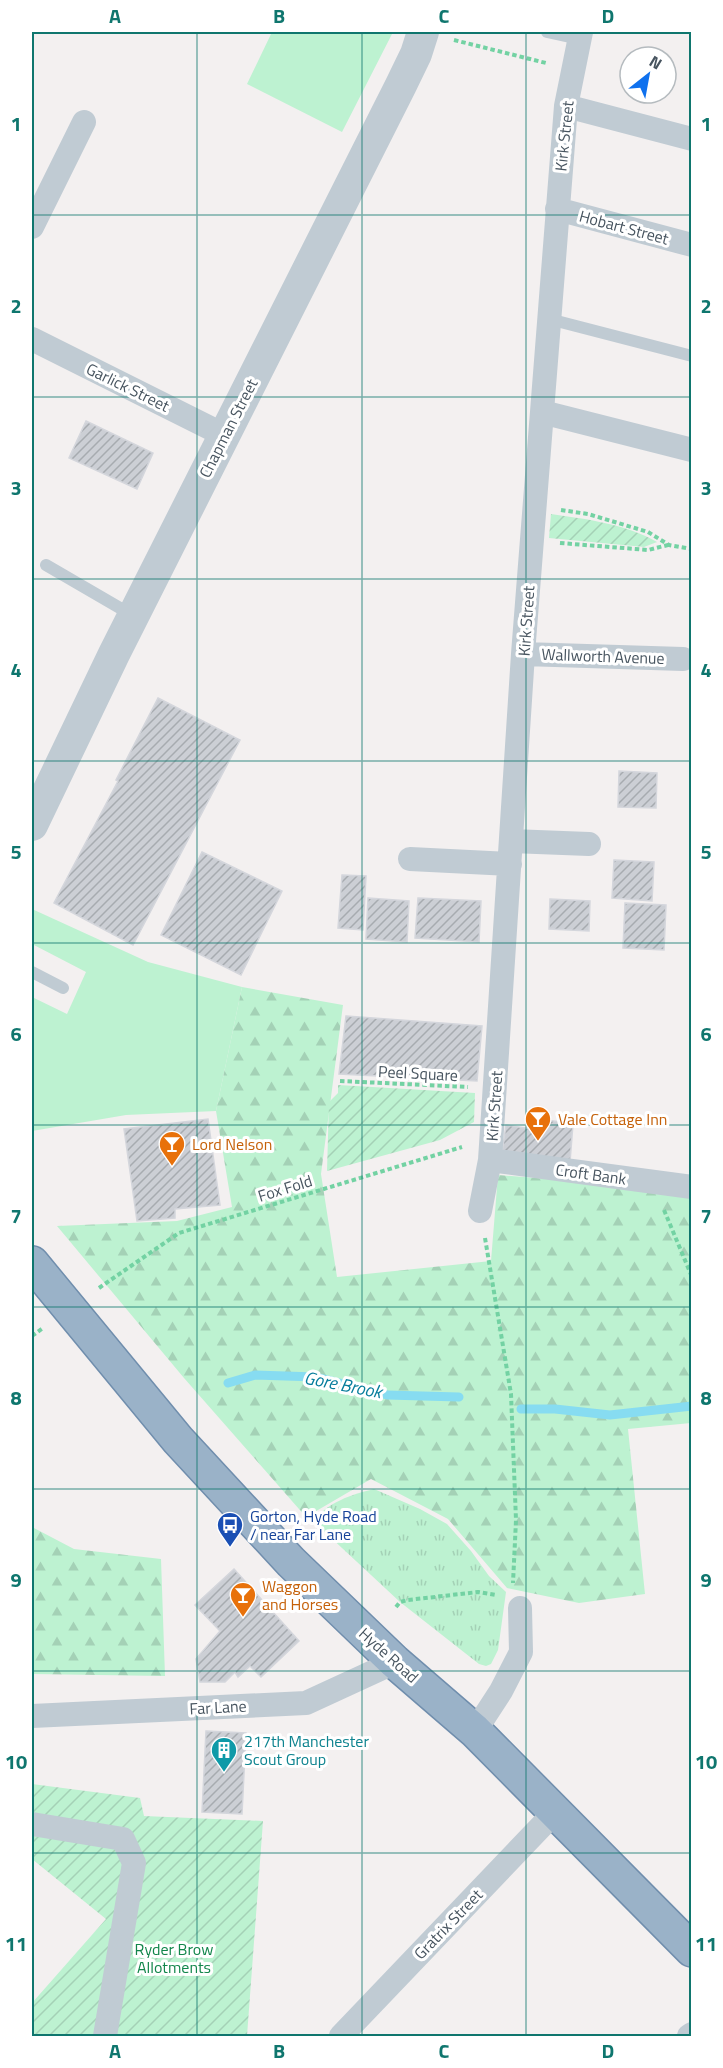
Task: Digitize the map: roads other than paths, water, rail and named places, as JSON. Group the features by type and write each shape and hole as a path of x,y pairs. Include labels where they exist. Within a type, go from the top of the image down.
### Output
{"highway":[{"name":"Hyde Road","path":"32,1263 178,1440 291,1562 394,1662 475,1731 692,1950"}],"street":[{"name":"Chapman Street","path":"32,825 133,616 416,54 437,35"},
{"name":"Kirk Street","path":"480,1211 491,1149 523,654 557,209 566,106 580,35"},
{"path":"566,106 692,139"},
{"path":"32,227 84,122"},
{"name":"Hobart Street","path":"557,209 692,245"},
{"name":"Garlick Street","path":"32,339 224,435"},
{"path":"542,412 692,450"},
{"name":"Wallworth Avenue","path":"523,654 683,658"},
{"path":"410,859 589,844"},
{"name":"Croft Bank","path":"491,1149 652,1182 692,1187"},
{"path":"475,1731 501,1691 521,1652 516,1598"},
{"name":"Far Lane","path":"32,1716 306,1703 394,1662"},
{"name":"Gratrix Street","path":"341,2037 555,1812"},
{"path":"32,1824 123,1839 134,1863 105,2037"}],"lane":[{"path":"547,32 580,35"},
{"path":"549,319 692,356"},
{"path":"46,566 133,616"},
{"path":"32,972 63,988"}],"waterway":[{"name":"Gore Brook","path":"228,1383 255,1375 316,1377 387,1395 459,1397"},
{"name":"Gore Brook","path":"521,1409 555,1409 610,1415 692,1406"}],"place":[{"name":"Vale Cottage Inn","path":"538,1142"},
{"name":"Lord Nelson","path":"172,1167"},
{"name":"Gorton, Hyde Road / near Far Lane","path":"230,1548"},
{"name":"Waggon and Horses","path":"243,1618"},
{"name":"217th Manchester Scout Group","path":"224,1773"}],"park label":[{"name":"Ryder Brow Allotments","path":"174,1958"}]}
